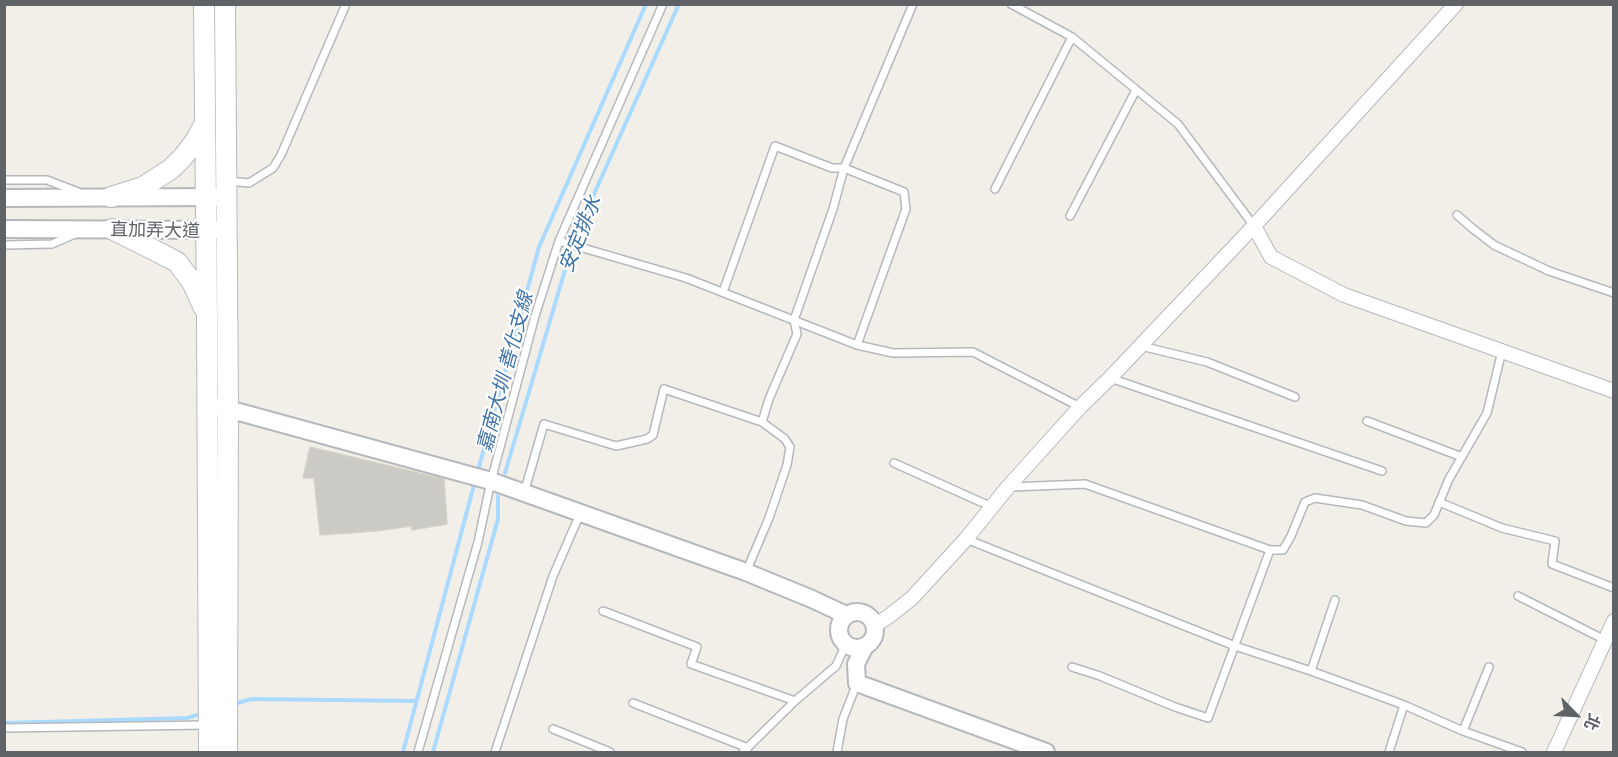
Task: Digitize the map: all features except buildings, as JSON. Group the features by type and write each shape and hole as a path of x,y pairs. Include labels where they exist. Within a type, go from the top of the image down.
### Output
{"main road":[{"path":"204,4 206,196 216,230 228,409 218,724 209,753"},
{"path":"225,4 226,189 216,230 207,316 207,405 218,724 227,753"},
{"path":"111,197 143,187 171,169 196,140 205,123"},
{"path":"112,229 177,262 192,282 207,316"}],"street":[{"path":"875,625 912,598 1080,407 1254,226 1456,4"},
{"name":"直加弄大道","path":"4,198 206,196 226,189"},
{"path":"1254,226 1271,257 1344,295 1614,391"},
{"name":"直加弄大道","path":"4,228 216,230"},
{"path":"207,405 488,480 746,572 846,615"},
{"path":"865,646 855,648 846,645 842,640 838,630 839,624 851,612 863,612 875,625 874,637 865,646 856,664 857,682 1047,753"},
{"path":"1554,753 1614,621"}],"lane":[{"path":"226,189 249,183 273,168 281,155 346,4"},
{"path":"418,753 478,542 488,480 559,241 663,4"},
{"path":"762,422 769,399 797,334 794,320 833,209 844,168 913,4"},
{"path":"1011,4 1072,37 1178,124 1254,226"},
{"path":"995,189 1072,37"},
{"path":"1070,216 1136,90"},
{"path":"723,292 775,146 832,168 844,168 904,192 906,209 857,345"},
{"name":"直加弄大道","path":"4,180 47,180 88,197"},
{"path":"1457,215 1494,245 1549,271 1614,293"},
{"name":"直加弄大道","path":"4,244 52,244 85,229"},
{"path":"559,241 686,278 857,345 893,353 973,352 1080,407"},
{"path":"1140,345 1207,362 1295,397"},
{"path":"1008,487 1085,484 1270,550 1283,550 1291,537 1305,502 1315,498 1362,505 1406,521 1426,523 1434,515 1449,479 1487,413 1502,351"},
{"path":"1110,378 1382,471"},
{"path":"524,494 544,424 616,446 647,439 653,435 664,389 762,422 785,439 790,447 788,465 746,572"},
{"path":"1367,421 1462,458"},
{"path":"894,463 992,507"},
{"path":"1439,502 1502,528 1555,541 1552,564 1614,588"},
{"path":"495,753 553,576 580,514"},
{"path":"966,538 1235,646 1404,705 1463,731 1522,753"},
{"path":"1072,667 1208,718 1270,550"},
{"path":"1518,596 1605,640"},
{"path":"1311,671 1335,600"},
{"path":"603,611 697,647 691,664 795,700"},
{"path":"633,703 746,750 795,700 836,666 846,645"},
{"path":"1463,731 1489,667"},
{"path":"837,753 843,719 857,682"},
{"path":"1389,753 1404,705"},
{"path":"4,729 218,724"},
{"path":"553,729 610,753"}],"waterway":[{"name":"嘉南大圳 善化支線","path":"477,474 539,247 646,4"},
{"name":"安定排水","path":"505,473 568,260 594,194 679,4"},
{"name":"嘉南大圳 善化支線","path":"403,752 475,481"},
{"name":"安定排水","path":"433,752 498,519 498,496"},
{"path":"234,704 251,699 416,701"},
{"path":"4,723 187,718 204,713"}]}
